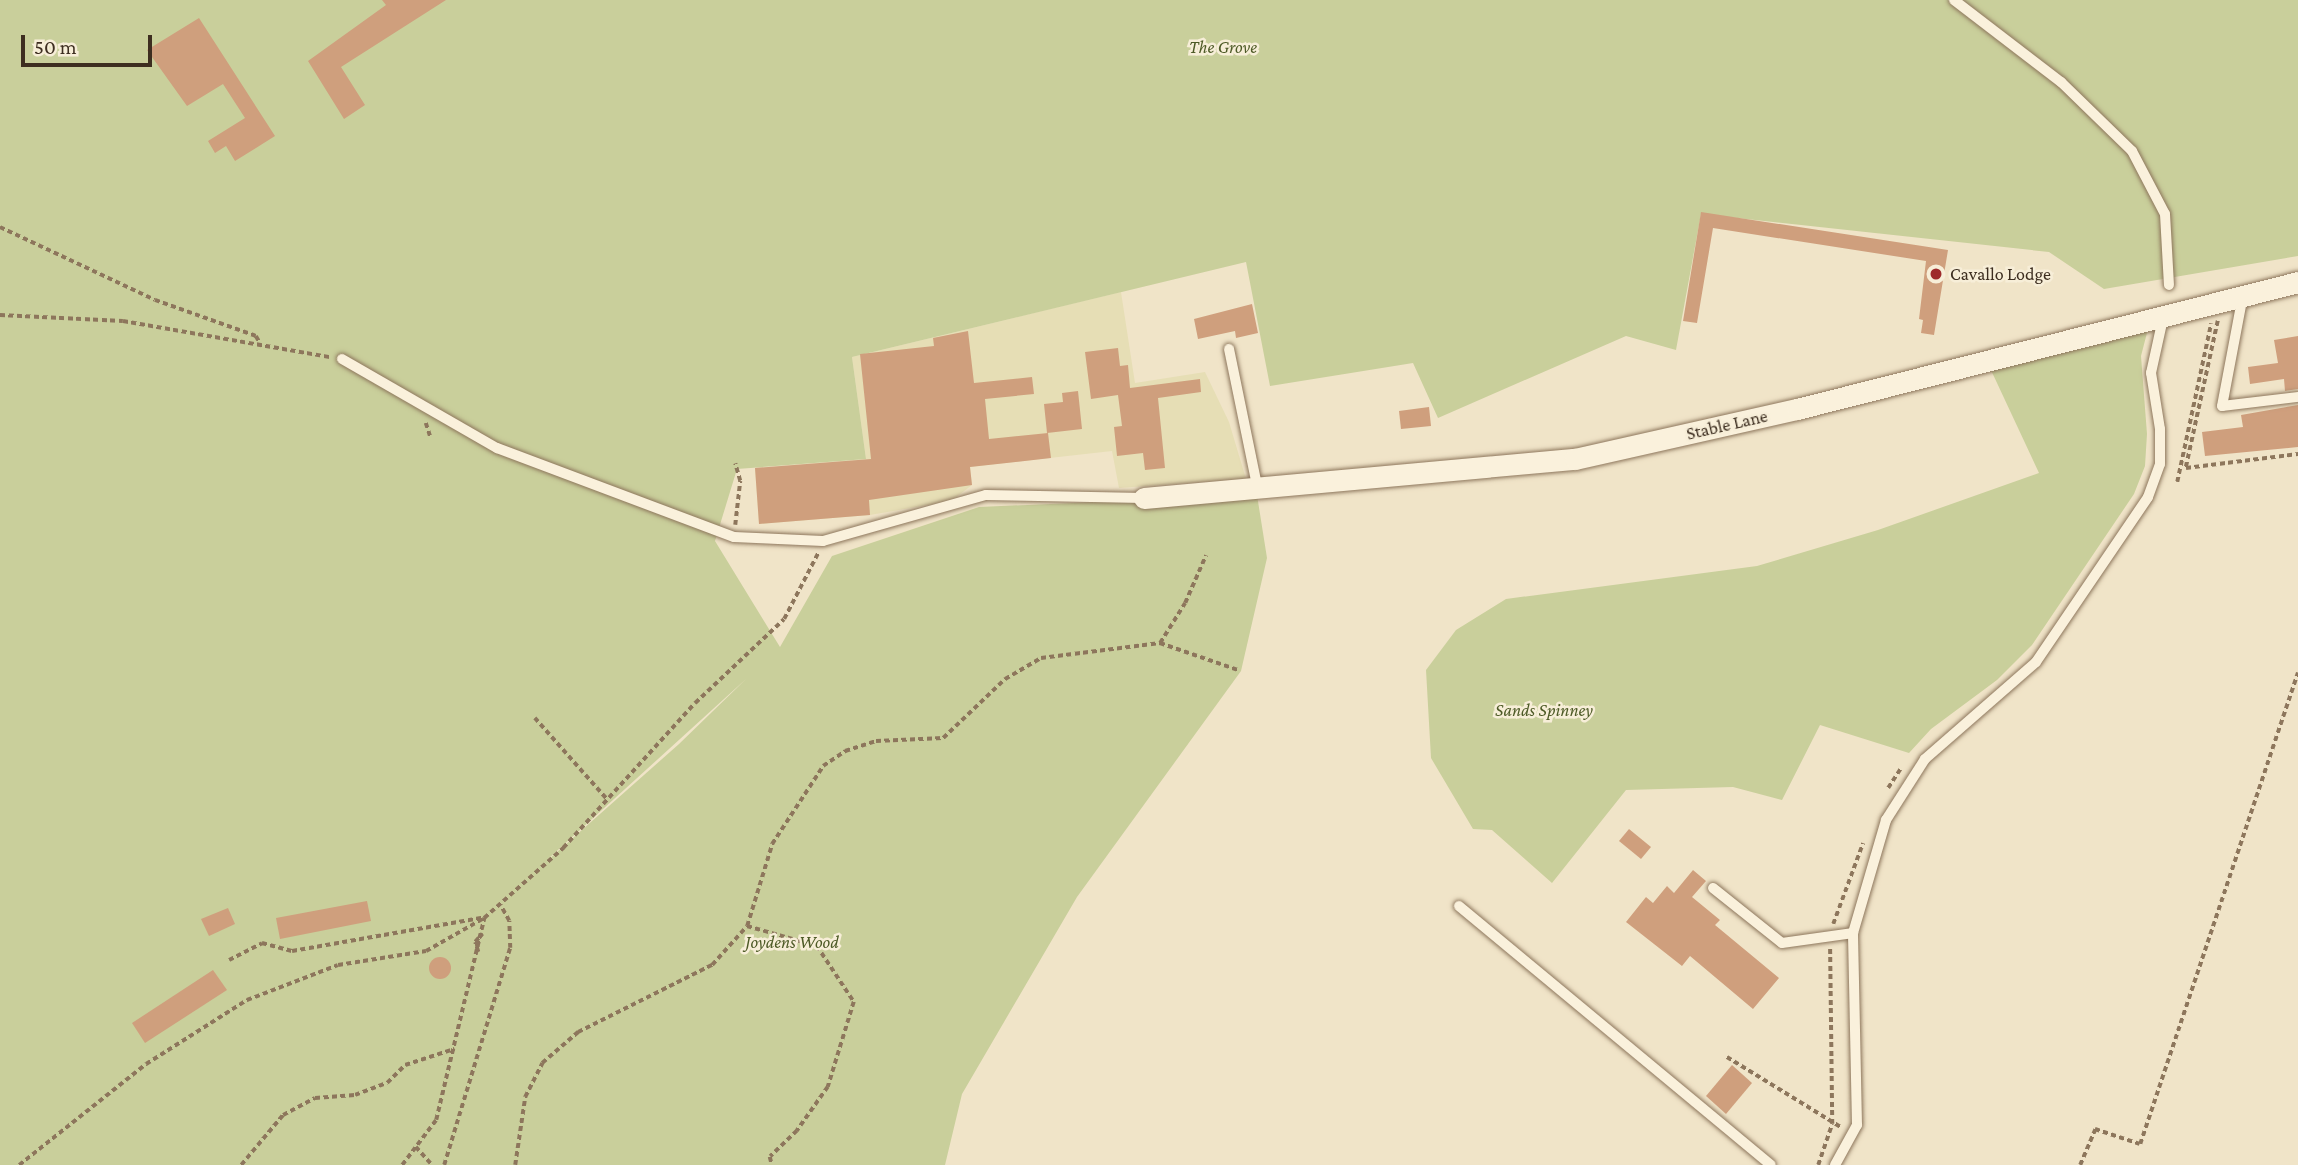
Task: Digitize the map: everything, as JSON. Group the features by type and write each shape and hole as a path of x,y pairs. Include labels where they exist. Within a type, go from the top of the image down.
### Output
{"street":[{"name":"Stable Lane","path":"1144,498 1258,490 1575,459 1797,409 2165,313 2298,282"}],"lane":[{"path":"1954,0 2061,82 2132,150 2165,215 2169,285"},
{"path":"2243,294 2222,406 2298,397"},
{"path":"1835,1165 1857,1125 1853,933 1872,860 1910,777 1941,743 2036,662 2148,497 2160,464 2160,429 2151,373 2165,313"},
{"path":"1230,349 1258,490"},
{"path":"342,359 497,448 734,537 823,541 986,495 1144,498"},
{"path":"1713,888 1782,943 1853,933"},
{"path":"1459,906 1771,1165"}],"path":[{"path":"0,227 155,300 256,336 260,342"},
{"path":"2177,482 2215,301"},
{"path":"0,315 122,321 260,342 342,359"},
{"path":"734,537 740,481 735,464"},
{"path":"19,1165 146,1063 247,1000 338,964 426,951 484,918 563,848 695,703 784,619 823,541"},
{"path":"1160,643 1185,603 1206,555"},
{"path":"515,1165 525,1097 542,1063 578,1032 712,965 747,926 772,844 823,765 845,751 876,741 943,738 1005,679 1041,658 1160,643 1238,670"},
{"path":"2080,1165 2095,1129 2140,1144 2298,673"},
{"path":"535,718 607,799"},
{"path":"1884,795 1904,764"},
{"path":"1818,1165 1832,1124 1831,937 1866,836"},
{"path":"444,1165 510,948 509,921 500,905"},
{"path":"402,1165 436,1120 484,918"},
{"path":"229,960 262,943 292,951 484,918"},
{"path":"747,926 817,946 854,1002 828,1087 797,1130 770,1157 772,1165"},
{"path":"241,1165 283,1115 315,1098 355,1095 387,1083 405,1065 454,1049"},
{"path":"1727,1057 1832,1124 1846,1126"},
{"path":"416,1147 432,1165"}],"shaded area":[{"path":"1121,292 1135,383 1205,372 1229,422 1246,479 1119,488 1112,451 970,467 972,485 951,501 870,515 759,524 755,468 866,459 852,357"}],"green space":[{"path":"0,0 2298,0 2298,256 2104,289 2049,252 1701,214 1676,350 1626,336 1438,418 1413,363 1270,386 1246,262 852,357 866,459 737,469 715,541 780,647 832,556 979,507 1257,495 1267,558 1241,671 1077,897 962,1094 945,1165 0,1165","holes":["746,679 679,744 548,860"]},
{"name":"Sands Spinney","path":"2149,325 2141,356 2147,434 2145,466 2134,494 2032,645 1997,680 1931,729 1909,753 1820,725 1782,800 1733,787 1626,790 1552,883 1492,830 1473,829 1431,758 1426,670 1456,630 1506,599 1757,566 1878,530 2039,473 1990,368"}],"building":[{"path":"382,0 446,0 341,67 365,105 344,119 308,61 386,5"},
{"path":"199,18 275,136 235,161 226,146 215,153 208,141 245,118 223,84 187,106 147,50"},
{"name":"Cavallo Lodge","path":"1701,212 1948,250 1934,335 1921,333 1923,320 1919,319 1926,261 1713,228 1697,323 1683,321"},
{"path":"1252,304 1258,333 1236,338 1235,331 1198,339 1194,319"},
{"path":"968,331 974,383 1032,377 1034,394 985,399 989,439 1048,433 1051,458 970,467 972,485 869,500 870,515 759,524 755,468 871,459 860,354 934,346 933,338"},
{"path":"2298,336 2298,389 2285,391 2284,379 2250,384 2248,367 2278,363 2274,340"},
{"path":"1118,348 1120,366 1128,365 1130,388 1200,379 1201,392 1158,398 1165,468 1145,470 1143,453 1117,456 1114,427 1122,426 1118,395 1091,399 1085,352"},
{"path":"1078,391 1082,429 1047,433 1044,404 1063,402 1062,393"},
{"path":"2298,405 2298,447 2205,456 2202,432 2243,427 2241,415"},
{"path":"1429,407 1431,426 1401,429 1399,411"},
{"path":"1629,829 1651,847 1641,859 1619,841"},
{"path":"1693,870 1706,881 1692,897 1720,920 1715,925 1779,978 1753,1009 1690,956 1682,966 1626,922 1646,897 1653,903 1667,886 1674,893"},
{"path":"367,901 371,921 280,939 276,918"},
{"path":"228,908 235,924 209,936 201,919"},
{"path":"440,957 448,960 451,968 448,976 440,979 432,976 429,968 432,960"},
{"path":"213,970 227,990 145,1043 132,1023"},
{"path":"1732,1065 1752,1083 1726,1114 1706,1096"}],"place":[{"name":"Cavallo Lodge","path":"1936,274"}],"park label":[{"name":"The Grove","path":"1223,47"},
{"name":"Joydens Wood","path":"792,942"}]}
